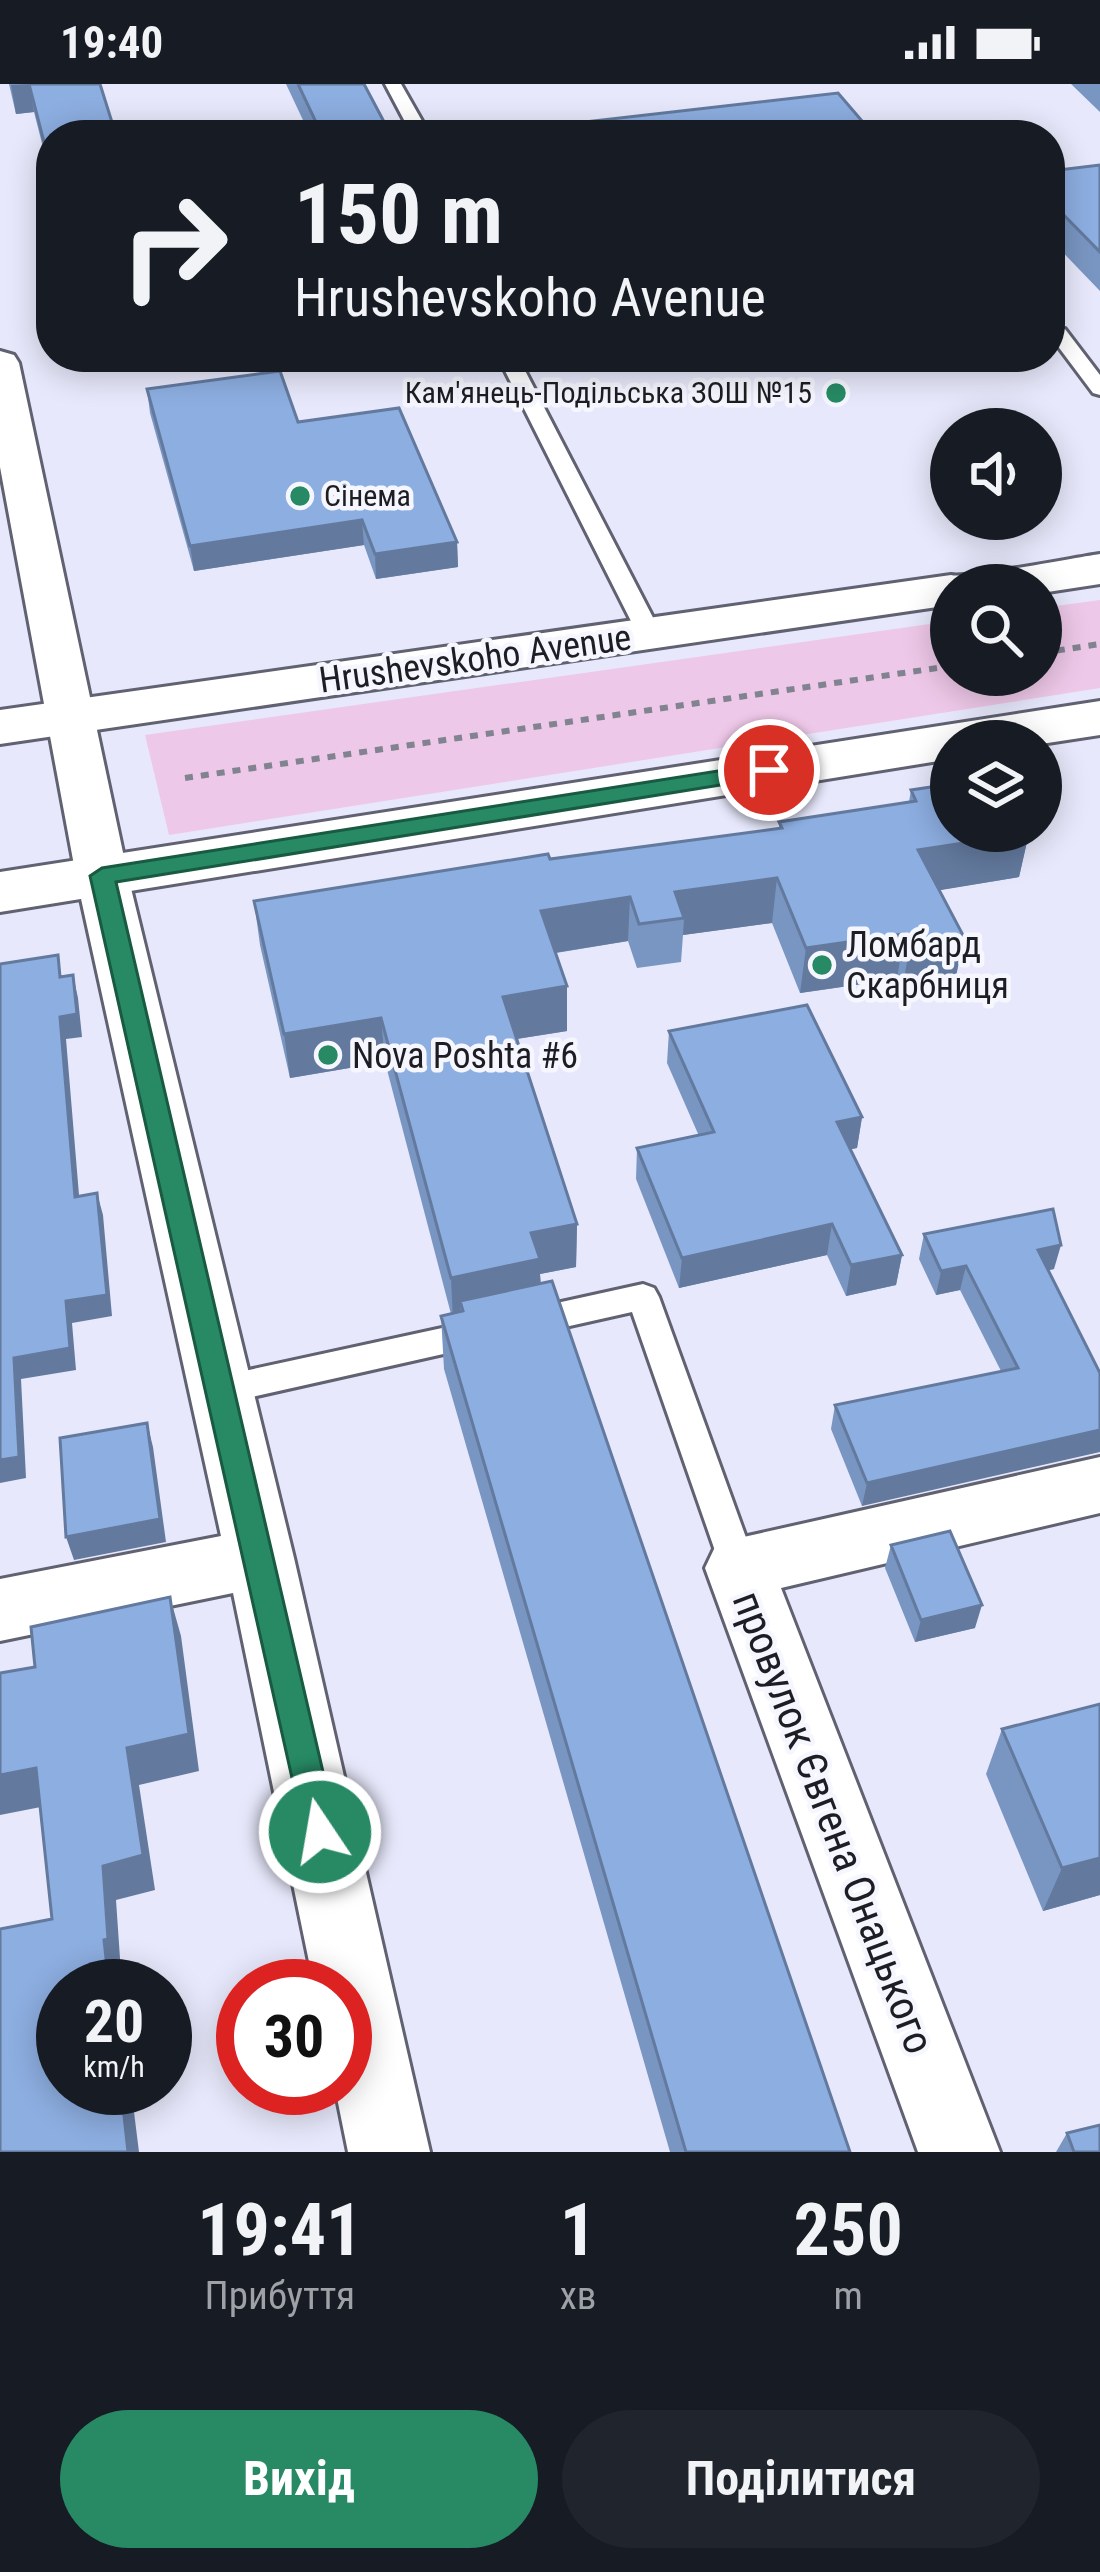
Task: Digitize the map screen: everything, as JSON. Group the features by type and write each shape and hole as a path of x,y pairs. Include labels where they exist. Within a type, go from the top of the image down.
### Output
{"main road":[{"path":"1062,574 1100,569"},
{"name":"Hrushevskoho Avenue","path":"0,727 930,593"},
{"path":"1062,724 1100,718"},
{"path":"0,892 930,745"}],"street":[{"path":"0,363 102,876 260,1558 388,2152"},
{"name":"провулок Євгена Онацького","path":"959,2152 739,1568 1100,1485"},
{"path":"0,1610 260,1558"}],"lane":[{"path":"393,84 413,120"},
{"path":"1065,342 1100,388"},
{"path":"516,372 649,633"},
{"path":"221,1390 643,1298 739,1568"}],"path":[{"path":"1062,650 1100,644"},
{"path":"185,778 930,669"}],"shaded area":[{"path":"1100,600 1100,688 1062,694 1062,605"},
{"path":"930,624 930,696 1049,696 169,835 145,735"}],"building":[{"path":"29,84 100,84 111,120 38,120"},
{"path":"298,84 364,84 383,120 315,120"},
{"path":"838,93 861,120 602,120"},
{"path":"1100,165 1100,252 1065,216 1065,169"},
{"name":"Сінема","path":"280,372 298,422 399,408 457,542 375,554 362,520 190,546 147,389"},
{"path":"930,787 930,848 918,850 964,937 910,945 904,934 806,948 777,878 675,892 684,918 639,924 630,897 541,911 567,986 503,997 577,1224 531,1233 540,1259 451,1278 381,1018 284,1034 254,901 548,854 550,859 782,828 779,822 916,801 911,790"},
{"path":"58,955 60,977 73,975 77,1014 60,1017 75,1197 97,1193 107,1295 66,1301 70,1348 14,1358 19,1457 0,1460 0,964"},
{"path":"807,1005 862,1117 837,1122 902,1255 851,1265 832,1224 682,1258 637,1148 714,1132 669,1031"},
{"path":"1053,1209 1061,1245 1038,1250 1100,1373 1100,1430 867,1483 835,1405 1018,1368 966,1266 941,1271 924,1234"},
{"path":"552,1281 850,2152 686,2152 441,1316 463,1311 460,1301"},
{"path":"147,1423 160,1519 66,1537 60,1438"},
{"path":"950,1531 982,1605 921,1620 891,1545"},
{"path":"170,1597 189,1734 127,1748 143,1855 103,1866 106,1959 36,1959 36,2115 124,2115 128,2152 0,2152 0,1929 52,1919 36,1768 0,1775 0,1673 35,1667 31,1627"},
{"path":"1100,1704 1100,1858 1062,1868 1002,1729"},
{"path":"1100,2125 1100,2152 1074,2152 1067,2133"}],"place":[{"name":"Кам'янець-Подільська ЗОШ №15","path":"836,393"},
{"name":"Сінема","path":"300,496"},
{"name":"Ломбард Скарбниця","path":"822,965"},
{"name":"Nova Poshta #6","path":"328,1055"}],"route":[{"path":"320,1832 102,876 769,770"}]}
